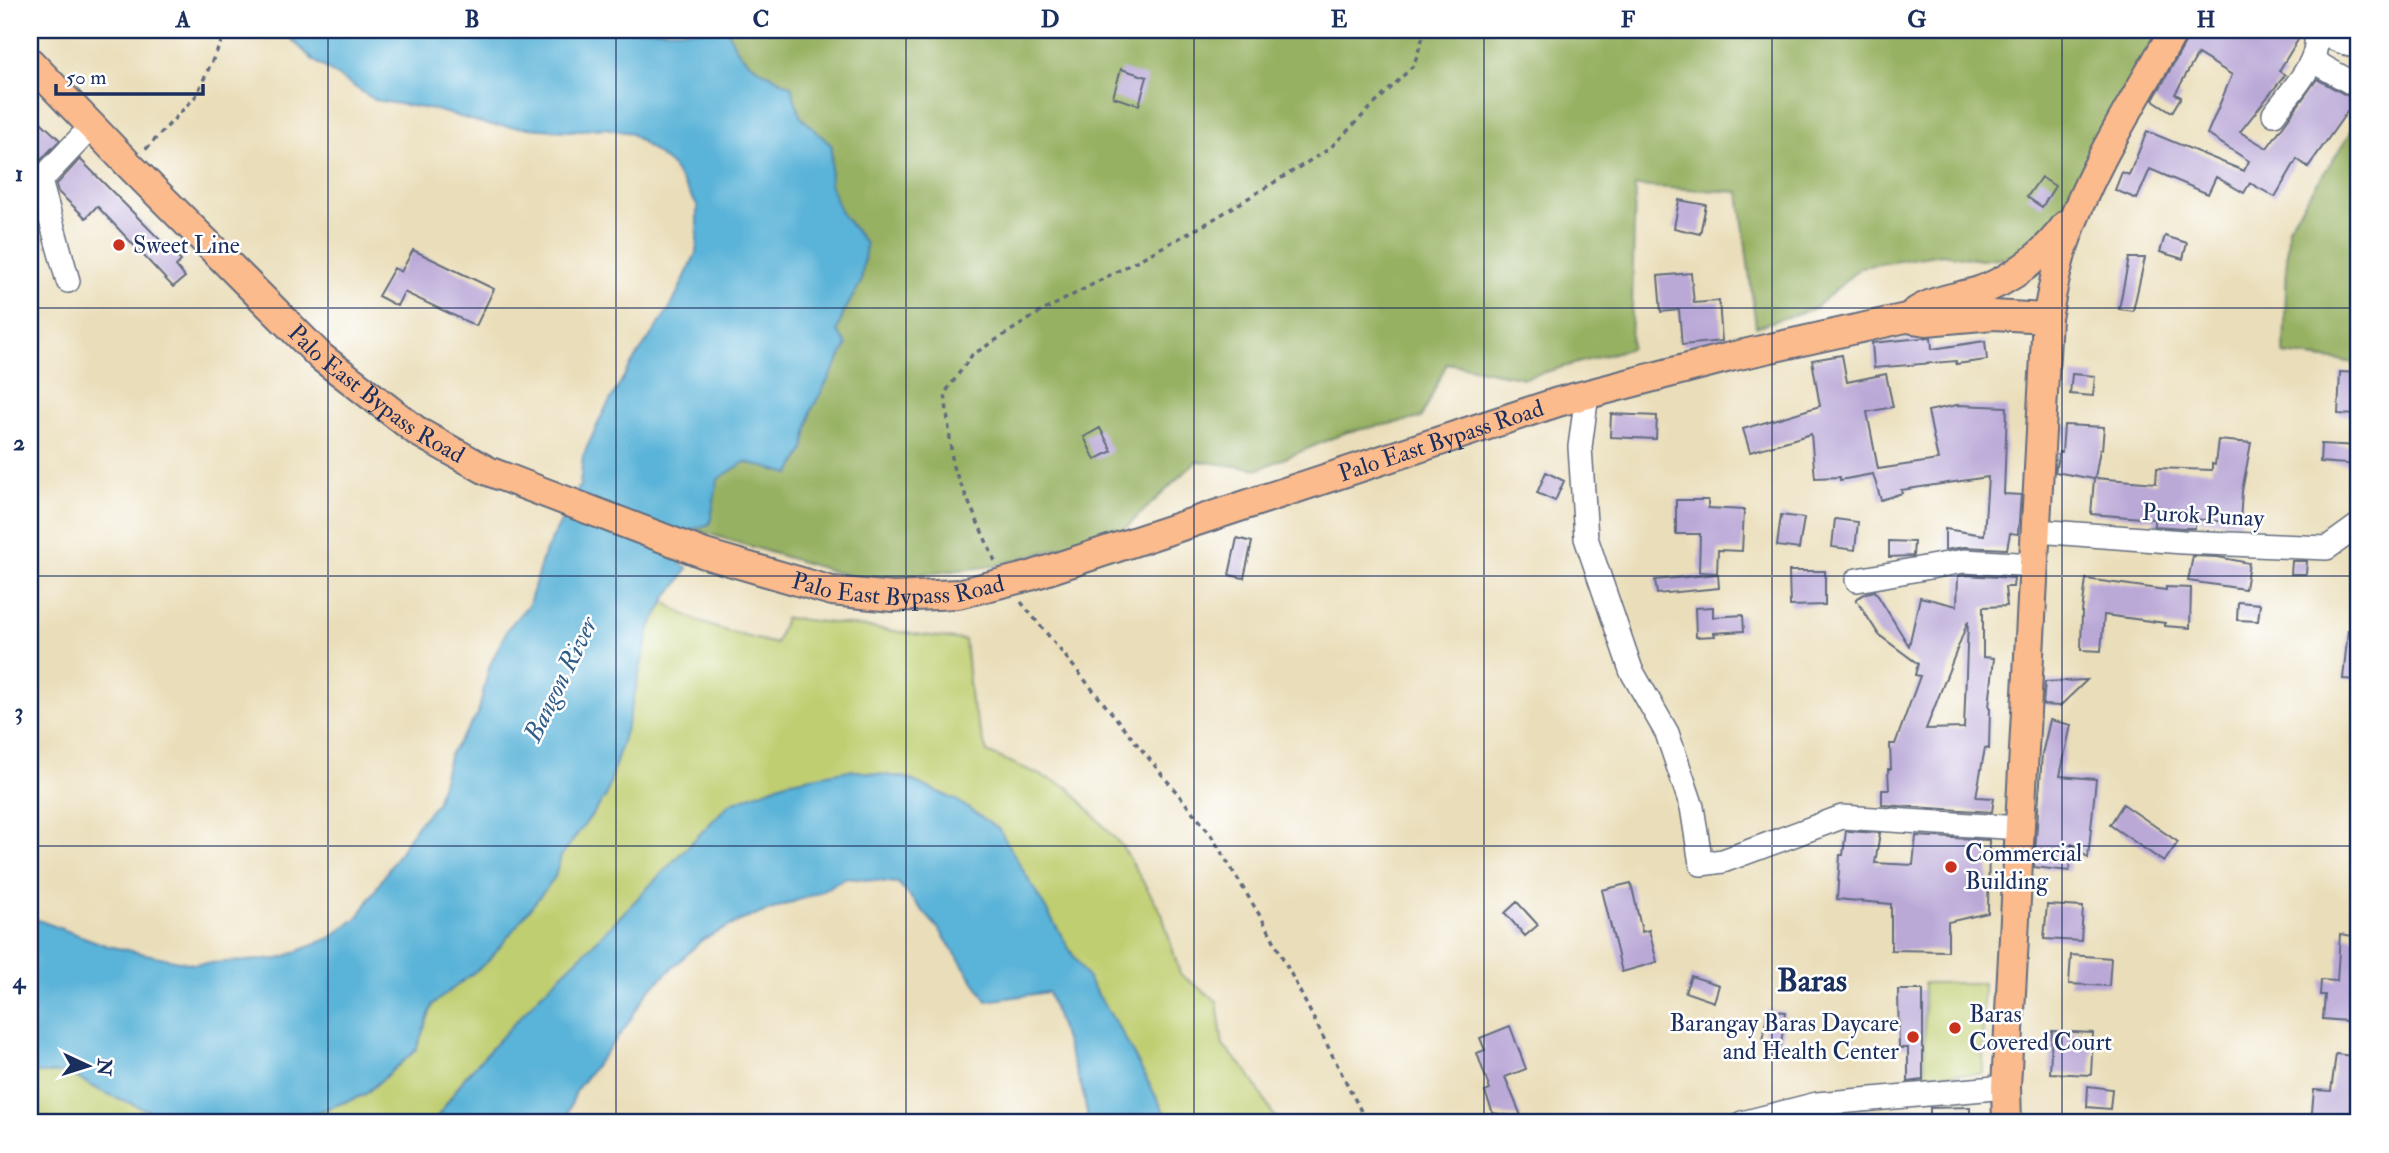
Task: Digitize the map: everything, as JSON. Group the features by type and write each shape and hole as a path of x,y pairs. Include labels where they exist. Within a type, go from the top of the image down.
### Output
{"main road":[{"path":"2007,1123 2006,1087 2047,318 2064,245 2080,206 2116,133 2174,30"},
{"name":"Palo East Bypass Road","path":"30,62 321,357 418,432 488,471 543,493 705,554 832,591 893,597 958,594 1005,583 1544,406 1730,357 1906,318 1926,305 1978,291 2035,266 2045,264 2050,268 2054,280"},
{"name":"Palo East Bypass Road","path":"2014,275 2054,241 2080,206"},
{"name":"Palo East Bypass Road","path":"1906,318 1926,321 1993,315 2047,318"}],"street":[{"path":"2313,31 2359,48"},
{"path":"2274,114 2312,61 2318,42 2313,31"},
{"path":"2312,61 2351,83"},
{"path":"68,281 40,181 92,126"},
{"path":"1587,394 1580,447 1586,538 1632,670 1667,733 1692,807 1701,864 1723,860 1842,817 2020,828"},
{"name":"Purok Punay","path":"2037,531 2183,542 2327,548 2359,525"},
{"path":"1857,580 1964,561 2035,565"},
{"path":"1742,1123 1817,1104 2006,1087"}],"path":[{"path":"130,166 196,96 221,42 221,30"},
{"path":"1367,1123 1268,929 1209,832 1005,583 953,467 945,393 972,355 1039,313 1204,225 1329,149 1414,65 1425,30"}],"green space":[{"path":"728,30 2163,30 2051,232 2021,255 1981,260 1942,254 1861,267 1815,308 1756,327 1739,192 1635,186 1631,348 1524,378 1447,363 1421,418 1347,432 1259,469 1197,461 1123,530 994,566 865,581 693,529 710,524 717,479 745,462 790,474 804,450 811,411 822,388 844,312 861,282 866,244 841,213 830,184 832,146 800,116 791,86 752,65 738,51"},
{"path":"2359,112 2359,363 2284,354 2288,227 2350,134"},
{"path":"665,602 704,623 776,644 785,618 965,640 971,702 987,752 1068,787 1122,846 1162,914 1180,974 1217,1001 1223,1046 1248,1072 1278,1123 1170,1123 1122,1033 1073,955 956,800 907,778 849,770 729,804 466,1076 433,1123 287,1123 364,1095 416,1050 433,1004 487,962 554,877 561,856 606,796 629,717 650,627"},
{"path":"1924,983 1983,983 1983,1074 1925,1074"},
{"path":"32,1073 68,1073 103,1092 179,1123 30,1123"}],"water":[{"name":"Bangon River","path":"282,30 728,30 738,51 752,65 791,86 800,116 832,146 830,184 841,213 866,244 861,282 837,331 847,345 811,411 804,450 790,474 745,462 718,479 710,524 692,529 680,563 688,568 669,593 650,627 629,717 606,796 561,856 555,877 487,962 433,1004 416,1050 364,1095 287,1123 179,1123 103,1092 68,1073 32,1073 30,1076 30,917 108,946 193,964 279,959 330,938 358,917 417,825 436,804 450,754 478,714 489,667 508,628 529,604 543,556 580,485 583,456 603,413 630,366 672,305 697,251 697,205 670,164 630,133 605,128 568,131 489,125 435,110 375,100 313,60"},
{"path":"849,770 906,778 956,800 999,829 1122,1033 1170,1123 1089,1123 1082,1089 1048,992 987,1001 938,928 898,883 846,878 818,893 742,920 702,940 648,991 625,1028 577,1089 564,1123 433,1123 466,1076 539,996 729,804 786,782"}],"building":[{"path":"2191,30 2286,30 2299,38 2279,71 2285,75 2240,132 2267,148 2317,79 2346,95 2359,95 2308,167 2297,159 2275,197 2250,183 2244,193 2216,177 2208,194 2150,169 2137,199 2115,190 2122,172 2129,175 2147,131 2244,171 2249,161 2207,134 2232,75 2198,54 2175,94 2181,97 2172,112 2153,100"},
{"path":"1121,69 1147,77 1139,105 1113,97"},
{"path":"30,112 60,140 33,168 30,166"},
{"path":"80,159 181,261 176,266 185,277 173,287 97,206 86,218 58,192 56,185"},
{"path":"2041,177 2055,186 2042,207 2027,197"},
{"path":"1679,200 1706,205 1700,234 1674,228"},
{"path":"2165,236 2187,243 2183,259 2160,252"},
{"path":"413,250 494,289 476,326 404,292 397,306 378,296 394,268 401,272"},
{"path":"2129,258 2145,258 2133,311 2119,309"},
{"path":"1691,273 1694,303 1719,301 1722,341 1682,345 1679,310 1661,312 1658,276"},
{"path":"1931,337 1932,349 1985,341 1987,360 1874,368 1872,343"},
{"path":"1842,355 1847,382 1886,374 1893,407 1867,412 1878,469 1938,460 1928,411 1957,405 2007,407 2004,494 2021,495 2018,534 2010,533 2007,549 1964,547 1945,550 1945,529 1984,535 1988,477 1901,490 1902,493 1881,500 1873,474 1840,480 1840,477 1815,478 1811,434 1750,452 1743,429 1820,406 1812,360"},
{"path":"2340,372 2359,373 2357,415 2338,414"},
{"path":"2072,374 2095,376 2093,396 2070,394"},
{"path":"1611,414 1657,416 1656,439 1610,437"},
{"path":"2064,425 2104,427 2095,478 2156,483 2157,468 2212,470 2218,440 2251,443 2242,491 2240,523 2195,519 2195,528 2184,528 2154,526 2154,519 2091,514 2094,479 2055,472 2059,452 2062,452"},
{"path":"1100,428 1112,451 1095,460 1084,437"},
{"path":"2321,444 2359,446 2359,465 2320,462"},
{"path":"1546,472 1564,481 1555,501 1537,493"},
{"path":"1676,500 1708,500 1708,508 1744,510 1742,551 1718,550 1717,573 1699,572 1700,534 1676,534"},
{"path":"1781,515 1804,518 1799,549 1777,546"},
{"path":"1835,519 1858,522 1855,550 1832,547"},
{"path":"1237,538 1252,542 1244,578 1229,575"},
{"path":"1889,541 1914,542 1913,556 1889,557"},
{"path":"2193,556 2218,557 2249,563 2245,589 2188,581"},
{"path":"2292,561 2307,561 2306,574 2291,574"},
{"path":"1789,571 1825,571 1825,605 1790,606"},
{"path":"1718,574 1719,588 1657,594 1655,580"},
{"path":"1958,576 2014,578 2013,587 2005,587 2007,606 1983,607 1983,657 1994,658 1989,707 1989,749 1985,748 1976,797 1994,798 1992,812 1882,805 1882,790 1889,790 1890,744 1895,744 1920,676 1915,675 1918,664 1879,635 1856,599 1875,591 1909,646 1920,597 1957,606","holes":["1968,621 1964,728 1926,729"]},
{"path":"2086,579 2166,590 2166,587 2191,588 2190,628 2104,615 2101,651 2081,650"},
{"path":"2238,602 2260,604 2258,621 2237,620"},
{"path":"1713,607 1713,617 1743,615 1744,631 1696,637 1695,608"},
{"path":"2348,630 2359,630 2358,680 2343,679"},
{"path":"2087,680 2060,706 2043,705 2045,682"},
{"path":"2050,720 2071,725 2060,776 2096,779 2088,858 2072,844 2069,871 2034,867 2042,754"},
{"path":"2123,804 2178,842 2164,862 2110,825"},
{"path":"1846,831 1880,833 1875,863 1913,865 1916,836 1989,840 1988,913 1948,922 1948,951 1891,950 1891,904 1837,899 1840,855 1843,855"},
{"path":"1631,883 1642,932 1649,930 1657,962 1622,972 1602,890"},
{"path":"1517,902 1538,925 1525,936 1505,913"},
{"path":"2047,905 2083,907 2081,941 2044,939"},
{"path":"2340,934 2359,937 2359,1022 2323,1019 2325,995 2320,995 2321,980 2337,981"},
{"path":"2071,955 2111,958 2109,986 2069,984"},
{"path":"1691,976 1719,985 1714,1002 1685,992"},
{"path":"1898,990 1923,990 1923,1080 1908,1082 1908,1048 1899,1048"},
{"path":"1767,1010 1785,1012 1781,1045 1763,1043"},
{"path":"1510,1026 1526,1069 1505,1077 1522,1118 1493,1113 1485,1092 1490,1090 1477,1053 1485,1050 1480,1038"},
{"path":"2052,1031 2093,1033 2091,1075 2050,1073"},
{"path":"2336,1054 2359,1057 2355,1123 2311,1123 2314,1090 2331,1091"},
{"path":"2088,1086 2112,1089 2110,1109 2087,1107"},
{"path":"1970,1107 1970,1123 1930,1123 1930,1108"}],"place":[{"name":"Sweet Line","path":"119,245"},
{"name":"Commercial Building","path":"1951,867"},
{"name":"Baras Covered Court","path":"1955,1028"},
{"name":"Barangay Baras Daycare and Health Center","path":"1913,1037"}],"district":[{"name":"Baras","path":"1812,980"}]}
